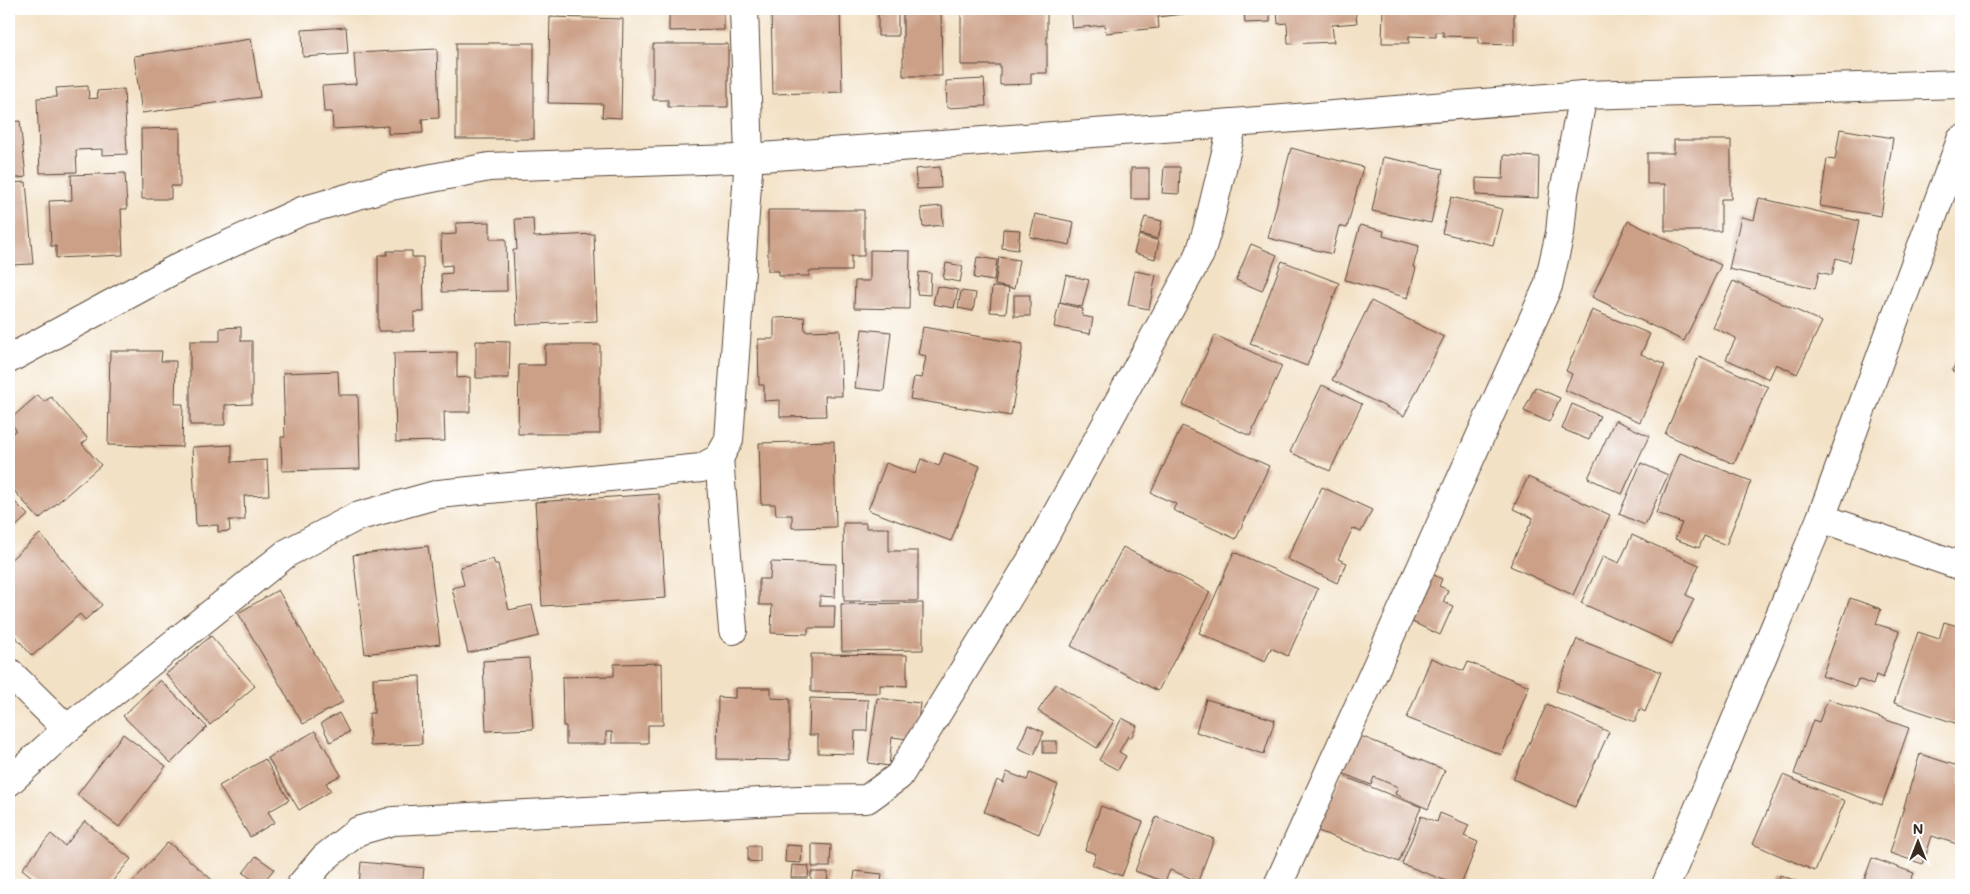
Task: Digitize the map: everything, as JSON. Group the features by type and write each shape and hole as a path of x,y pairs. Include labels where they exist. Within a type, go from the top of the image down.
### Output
{"street":[{"path":"733,630 719,458 728,440 749,157 744,9"},
{"path":"9,359 198,258 302,211 386,187 489,166 749,157 1233,123 1584,95 1961,84"},
{"path":"1278,885 1548,286 1560,233 1564,192 1584,95"},
{"path":"301,885 324,858 358,830 393,821 798,800 867,799 899,776 1033,557 1200,254 1233,123"},
{"path":"1666,885 1821,518 1961,140"},
{"path":"9,782 67,729 287,553 356,517 439,494 701,468 719,458"},
{"path":"1821,518 1961,566"},
{"path":"9,672 67,729"}],"building":[{"path":"771,9 840,9 842,92 773,94"},
{"path":"878,9 898,9 898,36 878,36"},
{"path":"903,9 941,9 942,76 903,76"},
{"path":"961,9 1047,9 1047,73 1031,73 1031,84 1000,85 1000,65 961,65"},
{"path":"1070,9 1191,9 1191,13 1158,17 1159,28 1106,33 1105,25 1072,28"},
{"path":"1244,9 1270,9 1270,22 1245,23"},
{"path":"1277,9 1355,9 1357,23 1332,25 1334,42 1288,44 1287,23 1278,24"},
{"path":"1383,9 1514,9 1514,45 1478,44 1478,37 1443,36 1443,32 1436,32 1436,37 1409,36 1409,43 1382,43"},
{"path":"724,10 724,30 669,31 669,12"},
{"path":"550,17 623,19 621,118 602,117 603,104 548,103"},
{"path":"346,27 348,54 303,57 302,30"},
{"path":"251,39 260,97 142,113 134,56"},
{"path":"456,43 534,43 534,139 456,139"},
{"path":"653,44 728,44 728,107 668,107 668,100 653,100"},
{"path":"437,49 439,118 422,119 423,133 388,134 388,126 333,129 332,112 324,112 322,86 356,84 354,53"},
{"path":"984,79 986,106 947,108 946,81"},
{"path":"88,86 89,99 98,98 97,91 124,89 127,154 102,155 102,149 76,150 77,172 40,173 37,98 57,97 56,88"},
{"path":"20,121 26,177 9,179 9,122"},
{"path":"180,128 180,186 171,186 171,199 142,199 141,129"},
{"path":"1840,129 1893,138 1881,216 1820,206 1827,159 1835,160"},
{"path":"1674,140 1731,140 1731,199 1721,199 1721,231 1665,231 1665,184 1647,184 1647,153 1674,153"},
{"path":"1291,148 1363,167 1347,228 1339,226 1332,254 1268,238"},
{"path":"1504,155 1539,157 1538,198 1476,195 1476,178 1503,179"},
{"path":"1383,157 1443,169 1431,223 1372,211"},
{"path":"940,167 941,188 917,189 915,169"},
{"path":"1164,167 1180,167 1179,194 1162,193"},
{"path":"1131,168 1149,168 1149,199 1131,199"},
{"path":"125,173 127,209 121,209 123,255 56,258 56,246 51,246 49,201 72,200 71,175"},
{"path":"26,182 33,264 9,265 9,183"},
{"path":"1451,197 1502,209 1493,245 1442,233"},
{"path":"1759,198 1859,221 1850,262 1836,258 1832,275 1819,272 1815,289 1729,269 1741,217 1754,220"},
{"path":"942,206 943,225 923,227 921,208"},
{"path":"768,210 864,210 864,256 851,256 851,271 809,271 809,276 779,276 779,271 768,271"},
{"path":"1035,214 1074,222 1070,245 1030,237"},
{"path":"1145,217 1162,221 1158,239 1140,234"},
{"path":"533,218 534,237 594,234 597,321 517,325 513,250 517,250 515,219"},
{"path":"1628,221 1721,265 1684,341 1592,297"},
{"path":"490,222 490,239 506,239 507,291 442,292 441,274 452,273 452,265 442,266 441,235 456,234 456,223"},
{"path":"1360,225 1384,231 1383,236 1419,246 1413,267 1416,268 1408,298 1345,280"},
{"path":"1003,229 1020,230 1018,250 1002,248"},
{"path":"1139,235 1159,241 1155,259 1134,253"},
{"path":"1251,244 1277,255 1262,291 1236,280"},
{"path":"870,250 910,251 909,309 854,308 855,281 870,281"},
{"path":"387,251 412,251 412,257 423,257 424,312 414,312 414,331 378,331 378,255 387,255"},
{"path":"977,257 997,260 994,281 974,278"},
{"path":"999,257 1019,260 1014,289 995,285"},
{"path":"1282,261 1339,283 1307,366 1250,344"},
{"path":"946,263 963,266 960,282 943,279"},
{"path":"1135,271 1156,275 1149,309 1128,305"},
{"path":"919,272 931,273 930,295 917,294"},
{"path":"1066,275 1089,280 1082,307 1060,302"},
{"path":"1733,281 1822,322 1797,374 1776,364 1769,379 1726,359 1736,338 1712,327"},
{"path":"937,286 958,290 954,308 933,304"},
{"path":"992,287 1009,288 1006,313 990,312"},
{"path":"961,291 976,293 973,311 958,308"},
{"path":"1014,295 1030,295 1030,316 1014,316"},
{"path":"1371,301 1444,337 1404,416 1332,380"},
{"path":"1059,303 1083,309 1082,316 1093,318 1090,334 1054,327"},
{"path":"1592,310 1650,334 1641,354 1665,365 1640,422 1565,390 1572,374 1566,371"},
{"path":"804,317 805,331 840,330 842,396 825,396 826,416 780,417 780,400 764,401 764,385 759,385 758,339 774,339 774,318"},
{"path":"241,327 241,341 252,341 252,404 225,405 225,425 190,425 190,341 220,341 220,328"},
{"path":"923,327 1023,344 1011,416 910,399 914,377 922,378 926,356 918,354"},
{"path":"862,329 891,332 884,391 855,388"},
{"path":"1215,335 1282,366 1250,436 1183,405"},
{"path":"476,341 510,342 509,378 476,378"},
{"path":"545,345 600,345 600,434 518,434 519,365 545,365"},
{"path":"110,351 162,351 161,361 176,361 175,404 183,404 182,447 108,445"},
{"path":"1961,351 1961,375 1952,371"},
{"path":"457,352 457,378 470,377 470,412 444,412 445,441 396,442 394,353"},
{"path":"1699,356 1768,387 1734,464 1665,434"},
{"path":"338,371 339,395 358,395 360,469 282,471 281,437 285,437 283,373"},
{"path":"1322,385 1362,404 1330,471 1290,452"},
{"path":"1535,387 1560,398 1549,422 1524,411"},
{"path":"38,395 44,402 51,397 88,439 82,444 101,465 39,519 9,485 9,436 16,430 9,420"},
{"path":"1572,404 1600,416 1589,440 1562,429"},
{"path":"1615,420 1649,436 1622,494 1588,478"},
{"path":"1182,426 1269,466 1236,539 1173,510 1176,504 1151,493"},
{"path":"834,441 836,527 792,528 792,515 776,515 775,504 761,504 759,443"},
{"path":"232,445 232,462 267,460 269,495 244,496 245,520 229,520 230,531 218,532 218,525 196,526 192,447"},
{"path":"944,453 980,466 951,541 868,510 886,463 915,474 921,459 939,466"},
{"path":"1680,453 1751,481 1726,545 1704,536 1699,548 1675,539 1682,523 1656,513"},
{"path":"1641,463 1668,475 1645,525 1619,514"},
{"path":"1528,477 1610,515 1573,595 1510,566 1533,518 1513,509"},
{"path":"1322,487 1372,510 1361,532 1353,528 1338,559 1347,563 1337,583 1287,559"},
{"path":"659,494 666,598 542,606 535,502"},
{"path":"9,496 28,515 9,533"},
{"path":"843,523 866,523 866,528 889,528 889,551 918,551 918,601 844,601"},
{"path":"40,534 102,605 85,620 80,614 32,656 9,629 9,561"},
{"path":"1632,535 1699,565 1686,595 1694,599 1672,644 1581,603 1603,556 1619,563"},
{"path":"428,546 440,644 365,654 353,555"},
{"path":"1123,547 1210,592 1158,691 1071,646"},
{"path":"1234,552 1318,589 1288,656 1271,648 1265,662 1199,633"},
{"path":"493,559 495,564 498,564 509,610 532,605 539,636 468,653 452,588 464,585 460,567"},
{"path":"771,562 836,564 835,597 820,596 820,606 835,606 834,628 808,628 808,634 771,633 772,605 759,605 759,579 770,579"},
{"path":"1430,573 1442,579 1439,586 1448,590 1443,602 1453,606 1440,635 1408,620"},
{"path":"278,590 343,702 303,724 238,613"},
{"path":"1850,598 1881,609 1876,624 1899,631 1883,678 1876,675 1873,685 1858,679 1855,687 1822,676"},
{"path":"923,603 923,650 842,651 841,604"},
{"path":"1944,622 1961,627 1961,725 1894,703 1918,632 1939,639"},
{"path":"211,636 255,686 210,725 166,674"},
{"path":"1577,639 1661,672 1645,712 1640,709 1635,722 1556,691"},
{"path":"811,654 907,655 907,686 880,685 880,693 811,692"},
{"path":"529,658 533,729 486,731 483,661"},
{"path":"1431,658 1464,671 1468,662 1529,686 1502,755 1407,718"},
{"path":"662,663 663,725 648,725 648,743 612,743 612,732 606,732 606,744 566,744 566,726 563,726 562,677 614,676 614,664"},
{"path":"420,676 422,744 370,746 369,713 374,713 373,678"},
{"path":"160,680 207,727 171,763 123,716"},
{"path":"1056,684 1114,721 1097,748 1038,711"},
{"path":"735,688 771,688 771,698 790,699 790,760 717,759 718,697 735,698"},
{"path":"810,698 868,700 867,731 855,731 854,754 818,753 818,735 809,735"},
{"path":"877,698 920,703 916,740 892,737 889,766 868,763"},
{"path":"1206,699 1275,720 1264,754 1196,732"},
{"path":"1828,699 1909,728 1882,805 1794,774 1813,720 1819,722"},
{"path":"1547,704 1609,732 1575,807 1513,779"},
{"path":"339,713 349,732 330,742 321,723"},
{"path":"1122,718 1137,726 1131,738 1128,736 1119,752 1126,756 1118,770 1099,760"},
{"path":"1028,725 1044,732 1034,755 1018,748"},
{"path":"315,731 341,775 326,783 331,791 299,810 268,758"},
{"path":"123,734 166,766 119,827 77,795"},
{"path":"1358,735 1445,770 1428,809 1395,794 1398,787 1374,777 1371,785 1342,773"},
{"path":"1043,741 1057,741 1057,753 1043,753"},
{"path":"1920,754 1961,767 1959,784 1961,784 1960,845 1932,836 1923,864 1890,853"},
{"path":"265,759 289,800 268,812 275,822 250,837 219,786"},
{"path":"1007,772 1027,780 1030,773 1058,785 1039,834 984,812 997,780 1003,783"},
{"path":"1341,775 1421,807 1399,862 1318,831"},
{"path":"1783,775 1845,801 1815,871 1753,844"},
{"path":"1101,806 1143,822 1122,876 1092,865 1096,854 1085,850"},
{"path":"1440,813 1469,825 1464,836 1478,842 1461,885 1402,864 1421,816 1437,822"},
{"path":"1156,817 1214,839 1198,881 1170,870 1165,882 1135,871"},
{"path":"85,821 131,859 109,885 42,885 22,869 51,834 65,846"},
{"path":"168,842 218,885 130,885"},
{"path":"812,844 831,845 830,867 812,867"},
{"path":"786,845 802,846 801,863 785,862"},
{"path":"748,846 760,846 760,862 748,861"},
{"path":"256,856 274,869 261,885 243,873"},
{"path":"1872,858 1914,873 1909,885 1862,885"},
{"path":"361,862 424,868 422,885 359,885"},
{"path":"792,865 809,866 808,878 791,878"},
{"path":"855,871 882,874 881,883 891,885 853,885"},
{"path":"811,872 828,872 827,885 811,885"},
{"path":"1780,875 1807,885 1776,885"}]}
